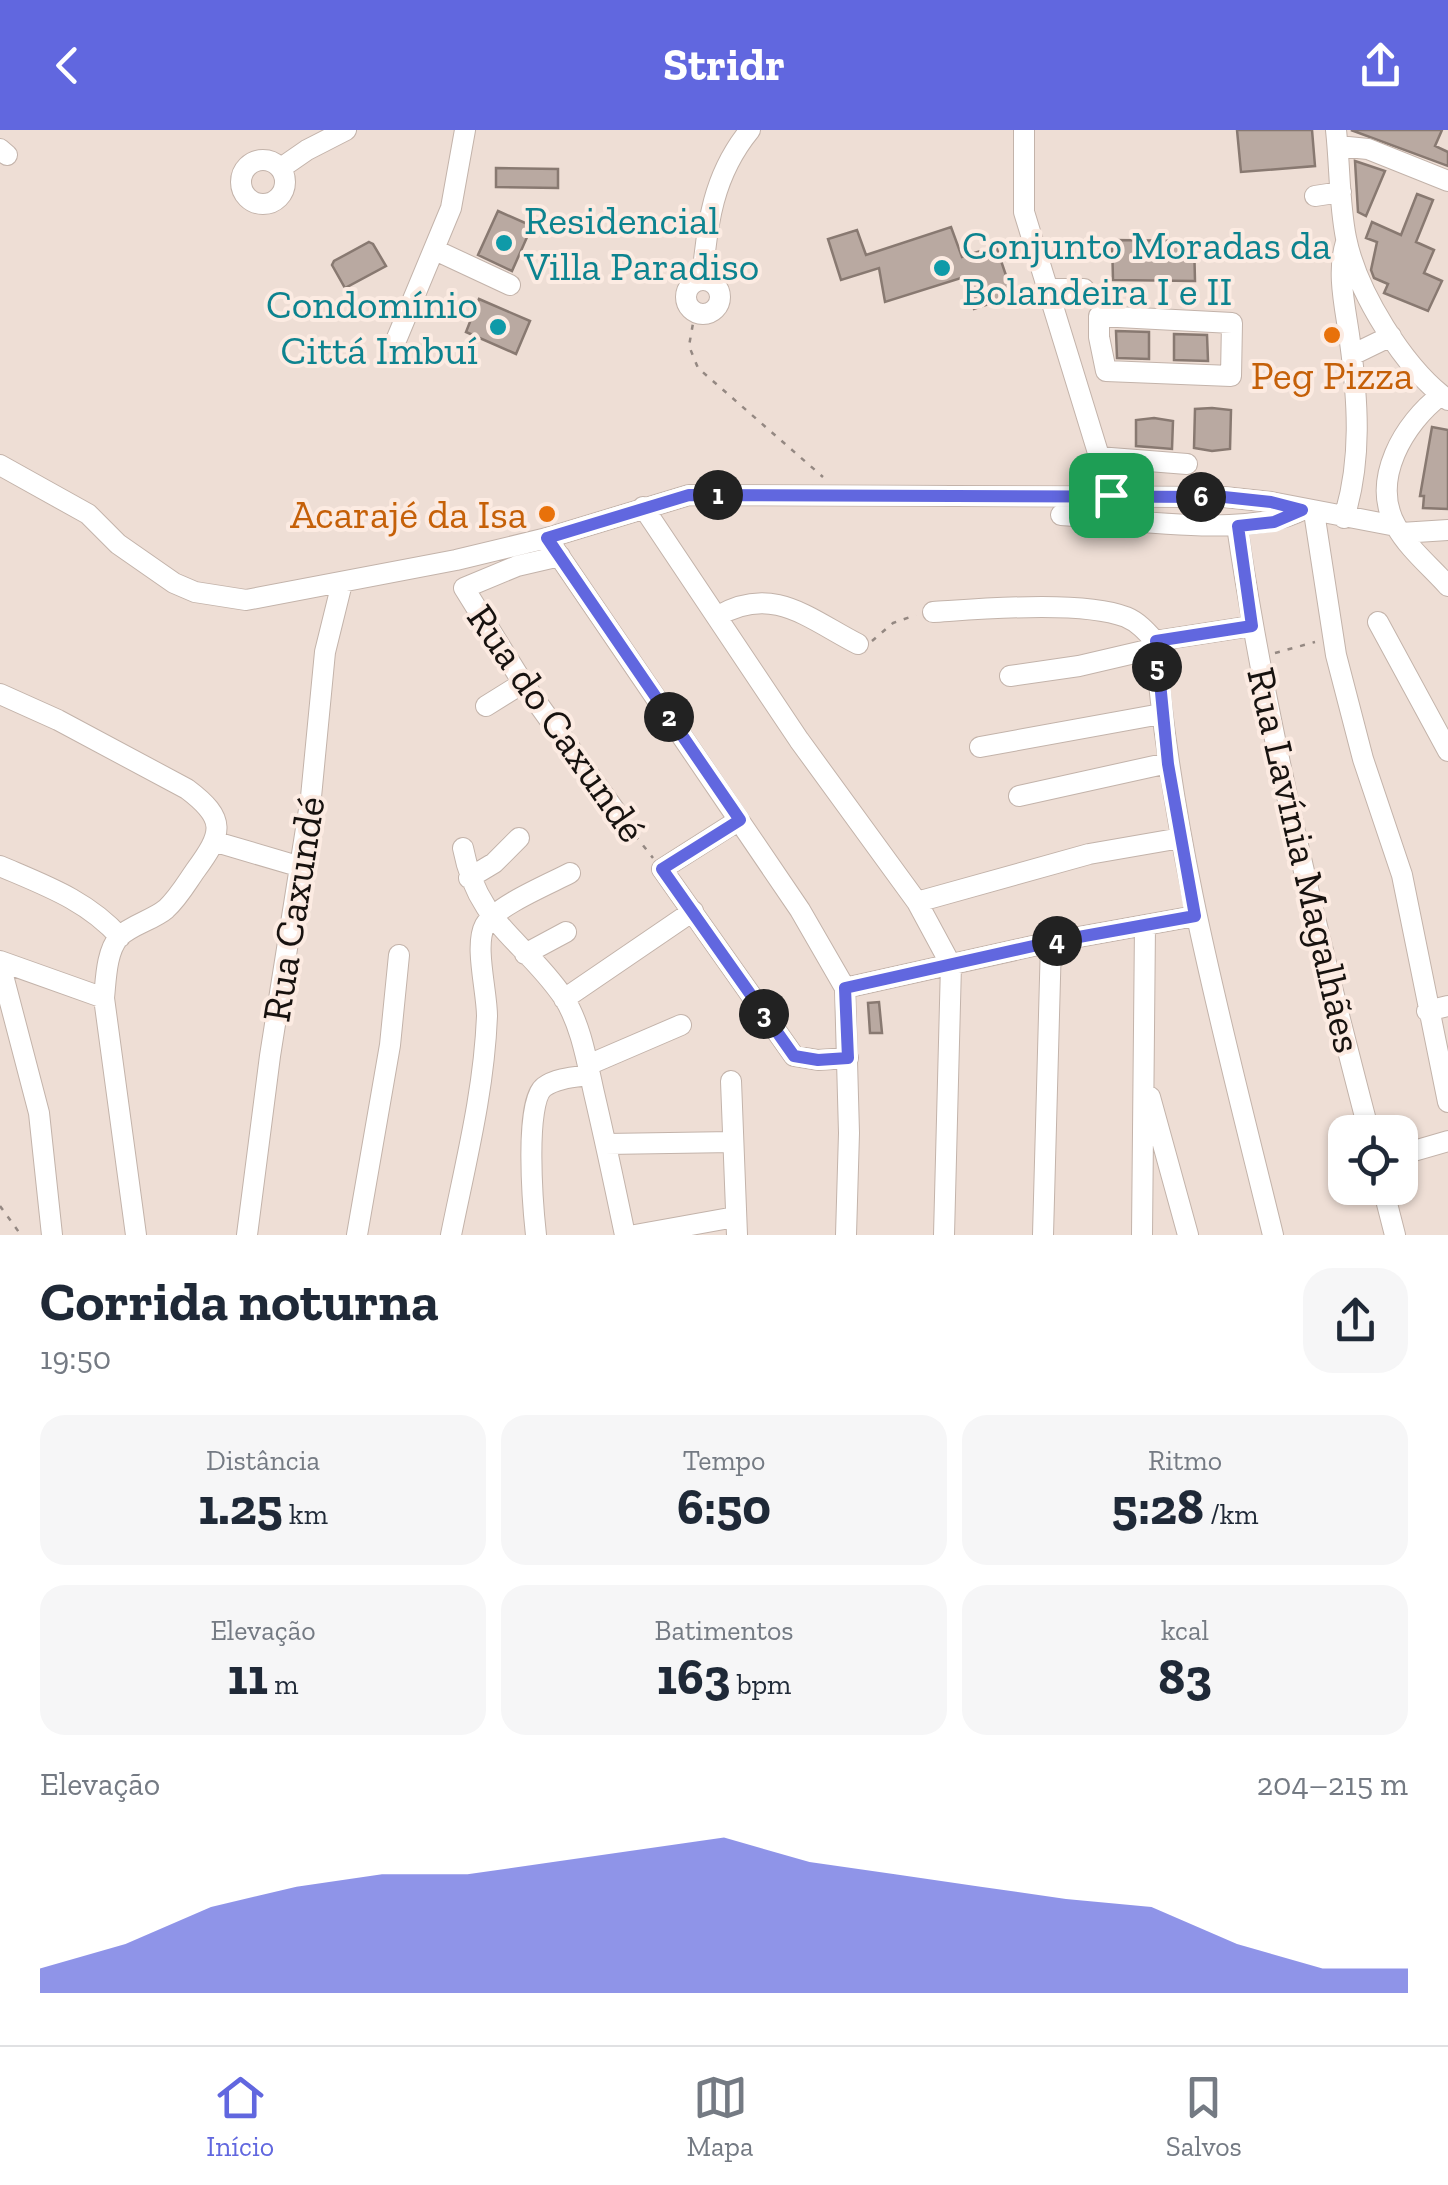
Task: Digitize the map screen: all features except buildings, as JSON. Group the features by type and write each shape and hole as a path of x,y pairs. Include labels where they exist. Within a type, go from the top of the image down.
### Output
{"street":[{"path":"281,168 346,130"},
{"path":"396,338 451,208 465,130"},
{"path":"696,312 706,314 719,303 716,287 702,280 710,204 722,174 750,130"},
{"path":"1024,130 1024,212 1111,495"},
{"path":"1344,518 1357,468 1352,355 1341,270 1346,240 1337,138 1448,181"},
{"path":"1315,196 1342,192"},
{"path":"1346,240 1391,336 1445,398 1429,404 1409,428 1392,460 1387,492 1398,530 1448,586"},
{"path":"436,250 510,285"},
{"path":"1048,288 1084,290"},
{"path":"1099,316 1232,323 1231,376 1106,371 1098,337 1099,316"},
{"path":"1062,336 1098,337"},
{"path":"1352,355 1391,336"},
{"path":"1098,457 1187,464"},
{"path":"0,465 88,514 118,544 152,569 195,592 246,600 547,538 689,495 1224,497 1271,502 1398,530 1448,530"},
{"path":"643,507 799,740 917,902 951,964 944,1235"},
{"path":"1061,516 1238,526 1274,522 1308,511"},
{"path":"1308,511 1362,758 1402,876 1438,1008 1448,1102"},
{"name":"Rua Lavínia Magalhães","path":"1238,526 1258,657 1365,1115"},
{"path":"547,538 800,910 845,988 846,1235"},
{"name":"Rua do Caxundé","path":"560,556 517,566 464,588 523,683 616,812"},
{"name":"Rua Caxundé","path":"246,1235 270,1056 302,866 325,652 342,583"},
{"path":"718,616 738,605 771,603 812,618 858,644"},
{"path":"932,612 1052,609 1108,613 1137,623 1156,645 1168,764 1195,916 1273,1235"},
{"path":"1378,622 1448,751"},
{"path":"1010,676 1079,666 1156,645 1252,626"},
{"path":"486,706 523,683"},
{"path":"0,694 187,788 206,803 218,826 216,842 166,910 120,937 110,960 104,998 136,1235"},
{"path":"980,746 1161,714"},
{"path":"1019,796 1168,764"},
{"path":"662,869 740,820"},
{"path":"469,878 494,863 518,838"},
{"path":"917,902 1074,858 1181,838"},
{"path":"216,842 302,866"},
{"path":"462,848 469,878 491,917 564,999 589,1070 625,1235"},
{"path":"0,866 90,908 120,937"},
{"name":"Rua do Caxundé","path":"662,869 794,1056 818,1060 848,1058"},
{"path":"451,1235 483,1076 487,1006 480,940 491,917 570,873"},
{"path":"564,999 693,911"},
{"path":"845,988 1051,942 1195,916"},
{"path":"1142,1235 1145,925"},
{"path":"525,954 566,932"},
{"path":"1043,1235 1051,942"},
{"path":"357,1235 390,1044 398,956"},
{"path":"0,962 104,998"},
{"path":"0,962 39,1114 52,1235"},
{"path":"536,1235 533,1131 542,1088 589,1070 681,1024"},
{"path":"1144,1077 1188,1235"},
{"path":"635,1235 736,1226 731,1081"},
{"path":"1418,1150 1448,1141"},
{"path":"606,1144 734,1142"},
{"path":"1387,1205 1395,1235"}],"path":[{"path":"696,312 689,346 698,368 842,496"},
{"path":"858,644 870,644 905,616 932,612"},
{"path":"1258,657 1333,638"},
{"name":"Rua do Caxundé","path":"616,812 662,869"},
{"path":"0,1206 21,1235"}],"place":[{"name":"Residencial Villa Paradiso","path":"504,243"},
{"name":"Conjunto Moradas da Bolandeira I e II","path":"942,268"},
{"name":"Condomínio Cittá Imbuí","path":"498,327"},
{"name":"Peg Pizza","path":"1332,335"},
{"name":"Acarajé da Isa","path":"547,514"}],"route":[{"path":"689,495 1111,495 1224,497 1302,510 1274,522 1238,526 1252,626 1156,641 1168,764 1195,916 1051,942 845,988 848,1058 818,1060 794,1056 662,869 740,820 547,538 689,495"}]}
